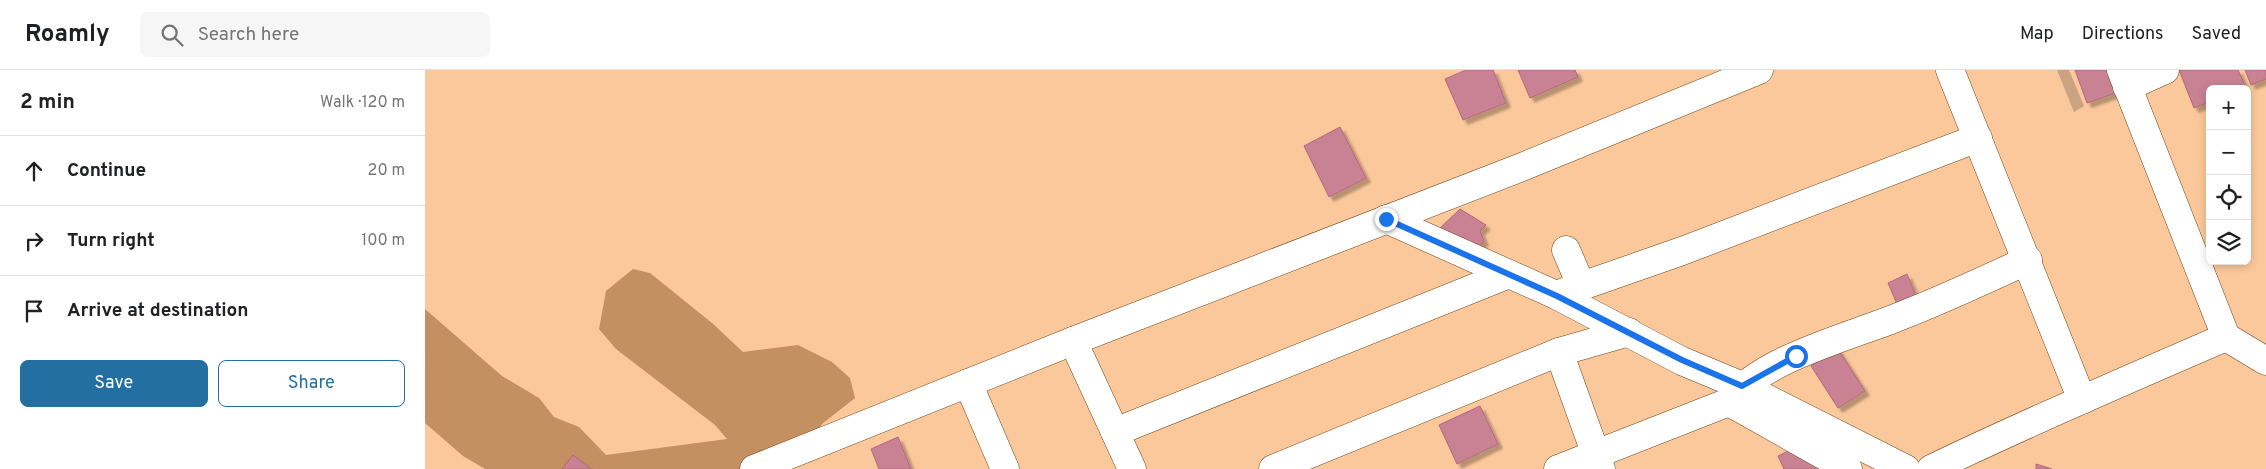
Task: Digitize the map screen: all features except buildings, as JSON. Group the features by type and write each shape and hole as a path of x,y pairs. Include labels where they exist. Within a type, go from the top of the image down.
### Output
{"street":[{"path":"754,469 833,439 1073,341 1522,167 1722,76 1759,70"},
{"path":"1950,70 2028,260 2082,400"},
{"path":"2165,70 2124,78 2225,337 2266,361"},
{"path":"1569,290 1682,252 1978,138"},
{"path":"1386,219 1509,274 1569,290 1619,335 1682,360 1849,469"},
{"path":"1565,250 1569,290"},
{"path":"1558,469 1598,462 1735,395 1796,356 1898,317 2028,260"},
{"path":"1115,432 1509,274"},
{"path":"1273,469 1559,352 1619,335"},
{"path":"1931,469 2005,433 2225,337"},
{"path":"1073,341 1132,469"},
{"path":"1559,352 1598,462"},
{"path":"968,383 1005,469"},
{"path":"1735,395 1906,469"}],"shaded area":[{"path":"2057,70 2069,70 2084,106 2074,112"},
{"path":"633,269 650,273 712,323 743,352 798,345 832,362 850,378 855,398 822,424 808,448 775,469 485,469 463,456 425,423 425,309 502,376 539,398 554,417 579,427 606,455 727,439 715,425 616,349 599,329 606,291"}],"route":[{"path":"1386,219 1557,296 1682,360 1742,386 1796,356"}]}
